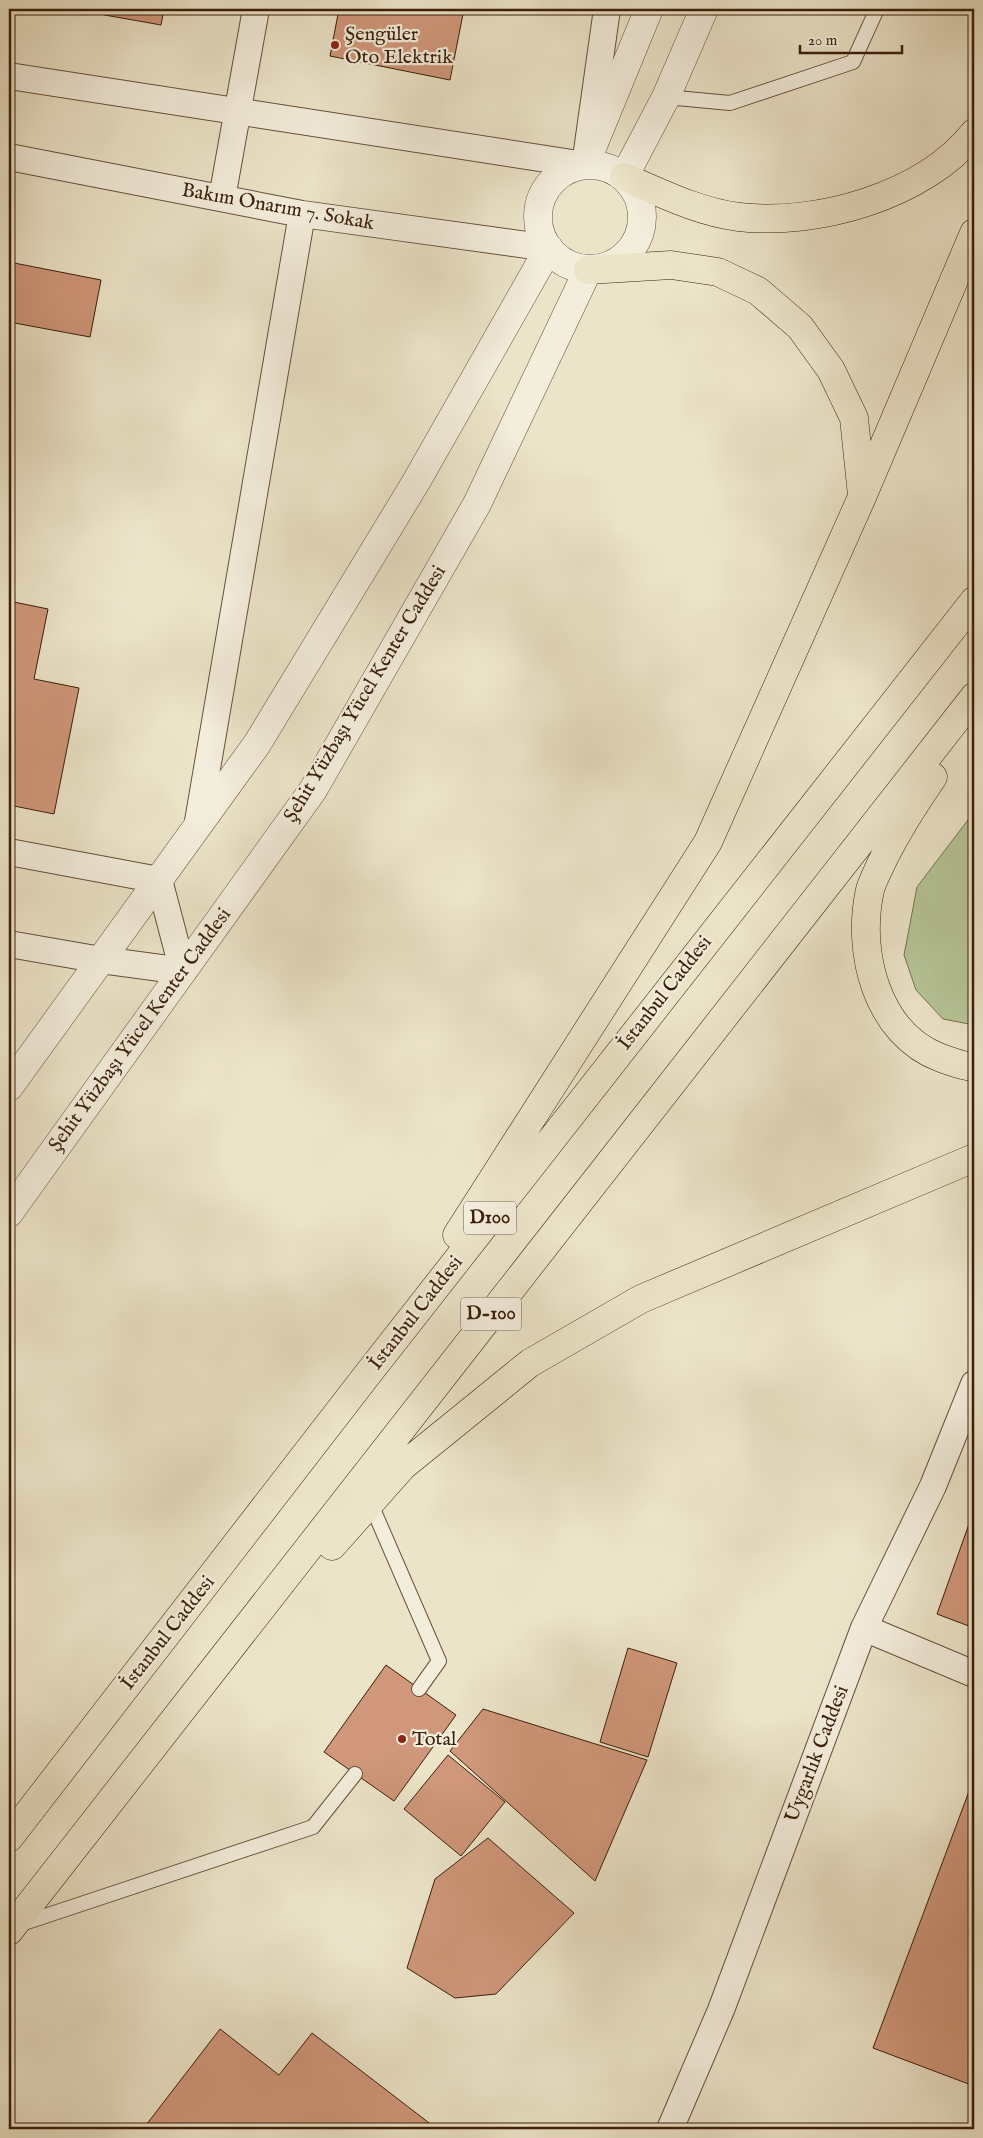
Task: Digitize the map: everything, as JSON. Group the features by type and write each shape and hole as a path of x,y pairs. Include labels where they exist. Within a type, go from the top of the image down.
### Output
{"highway":[{"path":"624,177 685,204 739,217 797,217 836,211 876,198 920,178 963,147 974,133"},
{"path":"367,1375 708,842 862,497 974,233"},
{"path":"588,270 671,265 718,272 758,292 800,327 831,370 854,418 862,497"},
{"name":"İstanbul Caddesi","path":"9,1838 367,1375 974,600"},
{"name":"D-100","path":"11,1929 974,697"},
{"path":"974,715 894,836 870,889 864,929 870,967 880,1001 894,1022 924,1052 963,1066 974,1067"},
{"path":"130,1779 403,1466 530,1362 640,1299 974,1158"}],"street":[{"path":"222,198 256,9"},
{"path":"585,165 607,9"},
{"path":"585,165 649,9"},
{"path":"624,177 666,97 704,9"},
{"path":"9,76 236,113 598,166 612,170 624,177 635,190 641,204 642,221 639,236 631,250 619,261 604,268 588,270 573,267 560,259 549,248 540,232 538,214 543,196 552,181 567,170 585,165"},
{"name":"Bakım Onarım 7. Sokak","path":"9,157 302,214 549,248"},
{"path":"197,827 302,214"},
{"path":"9,1087 257,744 416,482 549,248"},
{"name":"Şehit Yüzbaşı Yücel Kenter Caddesi","path":"9,1213 313,790 477,504 588,270"},
{"path":"9,852 159,880"},
{"path":"9,944 101,960 183,971 159,880"},
{"name":"Uygarlık Caddesi","path":"670,2129 721,2010 864,1628 934,1486 974,1384"},
{"path":"864,1628 974,1674"}],"lane":[{"path":"666,97 730,103 853,62 876,9"},
{"path":"370,1502 439,1661 420,1689"},
{"path":"11,1929 314,1828 355,1774"}],"green space":[{"path":"974,812 974,1025 943,1019 916,990 904,955 917,887"}],"building":[{"path":"71,9 164,9 161,25"},
{"path":"339,9 464,9 450,80 330,56"},
{"path":"9,262 101,280 90,337 9,322"},
{"path":"9,601 48,609 34,679 79,688 54,814 9,805"},
{"path":"969,1524 974,1526 974,1628 937,1614"},
{"path":"628,1648 677,1663 648,1757 600,1742"},
{"path":"386,1665 456,1715 394,1801 324,1752"},
{"path":"483,1709 647,1760 595,1881 450,1751"},
{"path":"448,1755 505,1802 461,1856 404,1809"},
{"path":"971,1786 974,1787 974,2086 873,2048"},
{"path":"488,1838 574,1913 496,1994 455,1998 407,1968 435,1879"},
{"path":"220,2029 279,2075 312,2033 437,2129 143,2129"}],"place":[{"name":"Şengüler Oto Elektrik","path":"335,45"},
{"name":"Total","path":"402,1739"}]}
